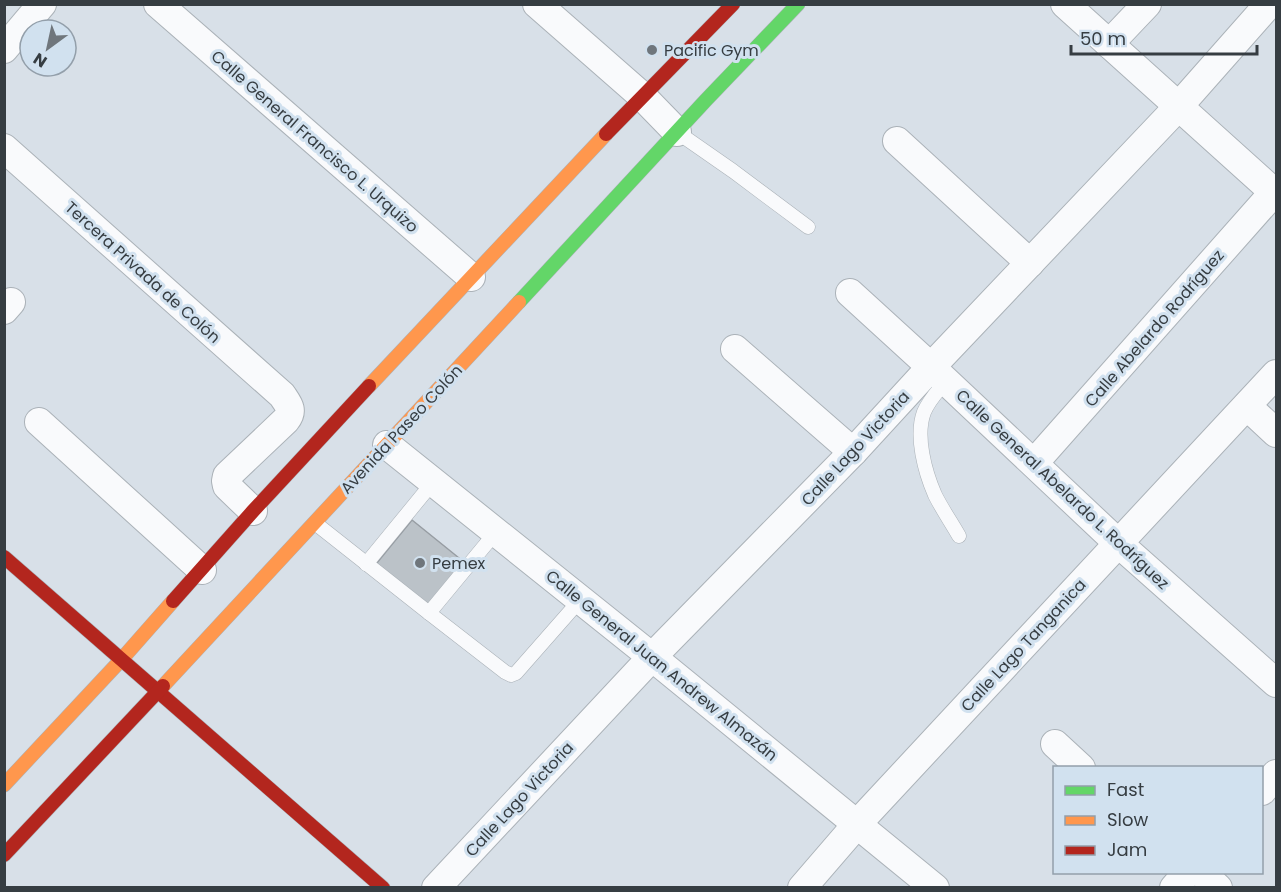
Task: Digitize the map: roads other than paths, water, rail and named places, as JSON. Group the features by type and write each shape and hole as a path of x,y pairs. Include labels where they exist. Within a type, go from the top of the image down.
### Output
{"main road":[{"path":"4,785 471,278 642,96 733,4"},
{"name":"Avenida Paseo Colón","path":"4,855 798,4"},
{"path":"4,557 383,888"}],"street":[{"path":"4,49 42,4"},
{"name":"Calle General Francisco L. Urquizo","path":"158,4 471,278"},
{"path":"537,4 642,96 677,132"},
{"path":"1065,4 1275,193"},
{"path":"1109,44 1147,4"},
{"name":"Calle Lago Victoria","path":"436,888 652,657 853,452 939,374 1030,262 1178,107 1269,4"},
{"path":"897,141 1030,262"},
{"name":"Tercera Privada de Colón","path":"4,148 282,395 291,410 290,415 227,477 226,481 227,486 254,511"},
{"name":"Calle Abelardo Rodríguez","path":"1034,464 1275,193"},
{"name":"Calle General Abelardo L. Rodríguez","path":"850,293 1118,543 1276,683"},
{"path":"735,349 853,452"},
{"name":"Calle Lago Tanganica","path":"802,888 858,823 1276,374"},
{"path":"1247,405 1276,433"},
{"path":"39,422 202,570"},
{"name":"Calle General Juan Andrew Almazán","path":"387,445 581,599 935,888"},
{"path":"1055,744 1080,766"},
{"path":"1263,790 1276,774"},
{"path":"1174,888 1187,874"},
{"path":"1202,874 1218,888"}],"lane":[{"path":"677,132 734,171 808,227"},
{"path":"939,374 923,414 920,439 925,465 935,494 959,536"},
{"path":"366,564 434,481"},
{"path":"315,523 429,614 511,675 516,673 581,599"},
{"path":"429,614 496,531"}],"place":[{"name":"Pacific Gym","path":"652,50"},
{"name":"Pemex","path":"420,563"}]}
